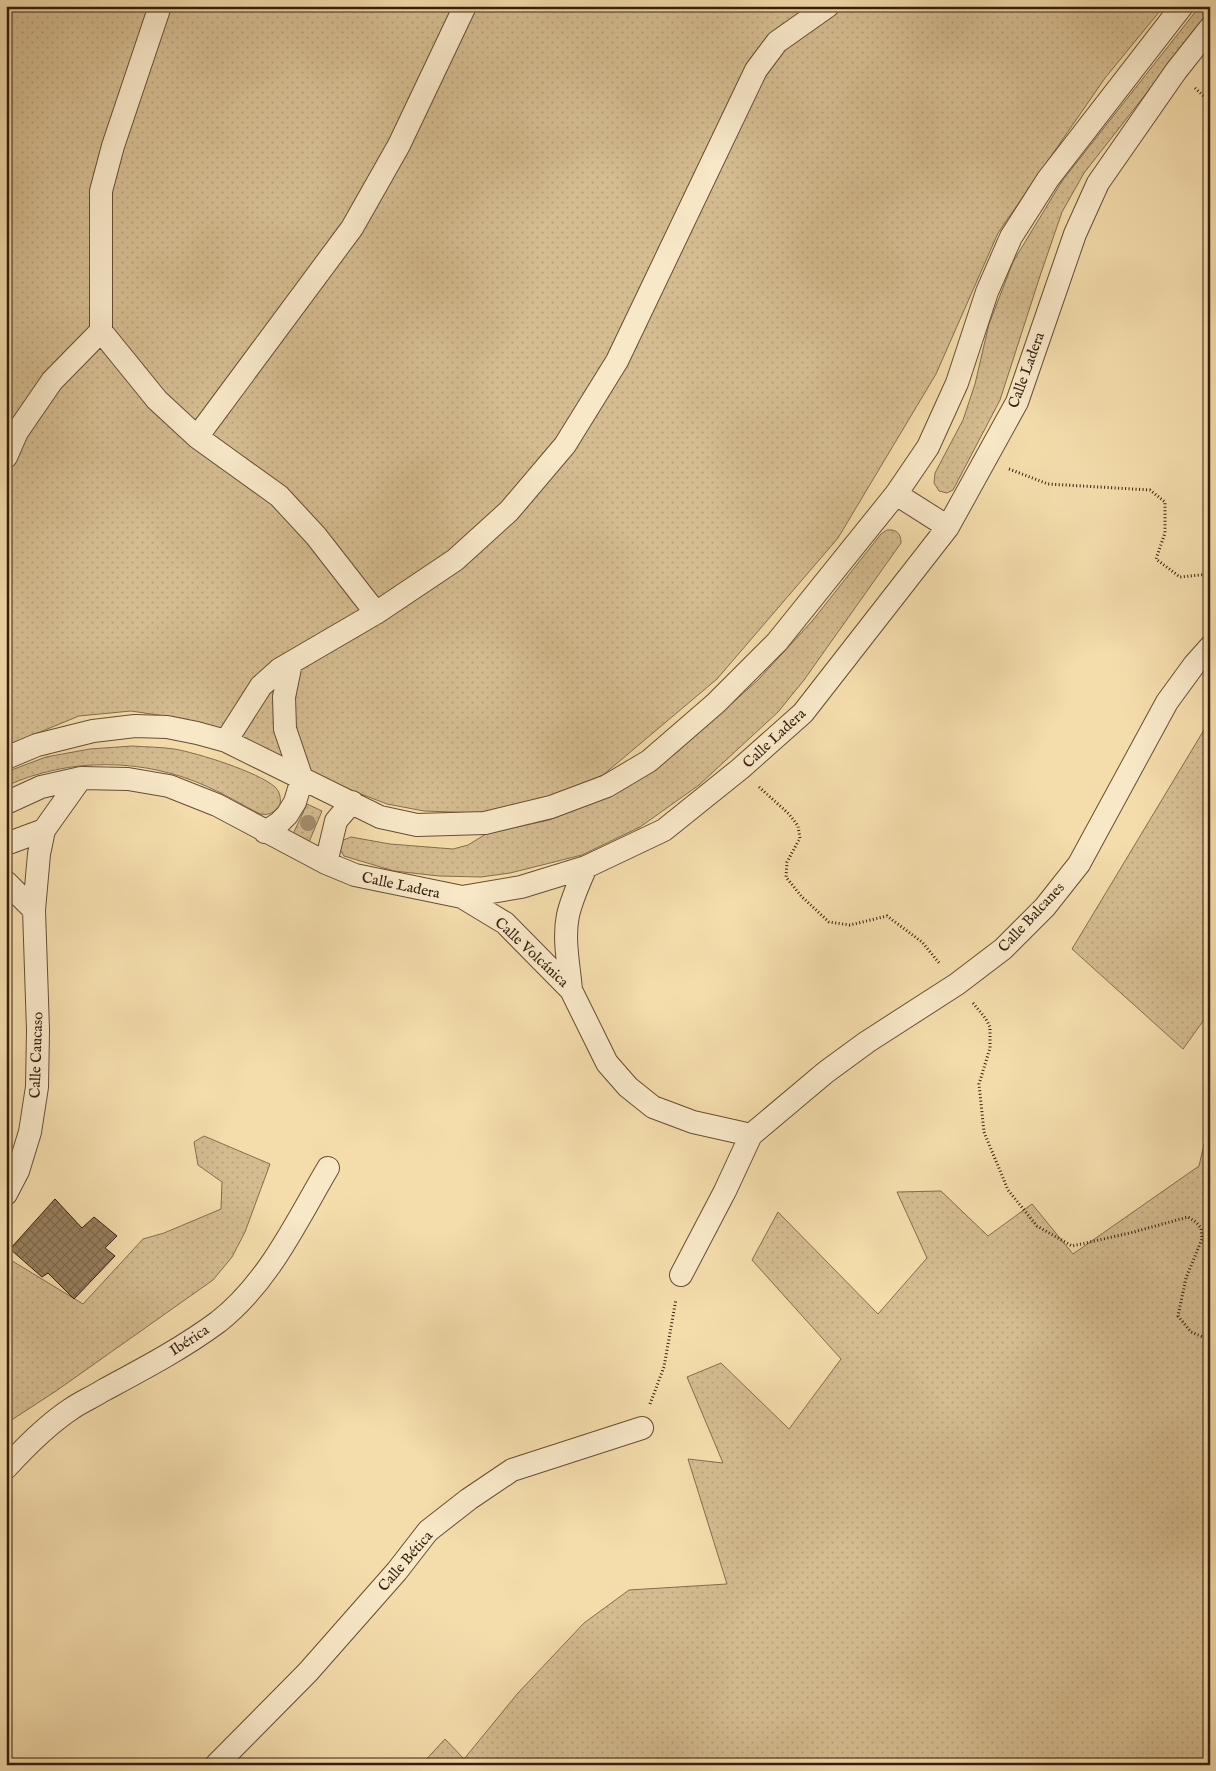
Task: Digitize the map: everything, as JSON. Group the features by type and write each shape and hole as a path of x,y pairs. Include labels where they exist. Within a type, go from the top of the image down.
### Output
{"street":[{"path":"160,6 113,146 101,190 102,331 157,400 197,437 279,496 316,536 376,613"},
{"path":"197,437 352,228 399,145 465,6"},
{"path":"226,742 260,686 280,669 376,613 455,560 509,511 565,445 617,361 756,70 777,42 828,6"},
{"path":"6,758 37,745 93,731 136,726 167,727 197,733 226,742 380,817 417,825 485,823 551,808 607,786 649,761 716,703 777,642 896,494 928,447 957,383 987,292 1011,237 1048,179 1182,6"},
{"name":"Calle Ladera","path":"6,803 41,787 81,778 128,779 169,786 217,805 326,864 356,876 462,897 521,887 586,867 664,830 740,769 803,713 948,527 1017,402 1074,234 1098,184 1176,71 1210,28"},
{"path":"6,457 17,432 52,381 102,331"},
{"path":"896,494 948,527"},
{"name":"Calle Balcanes","path":"751,1135 826,1072 867,1042 957,984 1003,949 1045,907 1078,864 1167,702 1194,665 1210,647"},
{"path":"265,832 287,815 295,802 302,779 285,729 284,697 291,663"},
{"name":"Calle Caucaso","path":"6,1194 18,1172 30,1132 37,1087 38,1030 34,910 39,854 44,830 81,778"},
{"path":"326,864 336,821 352,802"},
{"path":"6,844 44,830"},
{"name":"Calle Volcánica","path":"571,990 567,946 568,917 574,893 586,867"},
{"path":"6,882 34,910"},
{"name":"Calle Volcánica","path":"462,897 505,923 571,990"},
{"path":"571,990 607,1063 628,1087 653,1107 693,1122 751,1135 725,1191 681,1275"},
{"name":"Ibérica","path":"6,1468 35,1439 71,1409 177,1350 219,1321 251,1291 269,1269 328,1168"},
{"name":"Calle Bética","path":"216,1765 308,1672 397,1571 428,1531 512,1470 642,1428"}],"path":[{"path":"985,460 1048,484 1150,490 1165,502 1164,534 1156,559 1180,577 1210,574"},
{"path":"740,769 789,814 798,826 800,838 787,862 786,877 802,897 829,922 850,925 887,916 922,942 986,1019 990,1027 990,1048 979,1084 984,1132 1008,1190 1037,1226 1072,1246 1188,1217 1201,1228 1202,1239 1186,1278 1178,1316 1190,1332 1210,1340"},
{"path":"642,1428 664,1367 681,1275"}],"shaded area":[{"path":"6,6 1164,6 1105,78 998,233 936,374 838,538 717,679 603,775 543,799 480,813 424,811 387,804 335,784 185,719 131,711 79,716 6,746"},
{"path":"1200,6 1210,6 1210,12 1084,173 1062,212 1000,400 953,490 947,493 939,491 934,483 935,473 963,420 975,384 989,324 1013,262 1062,181"},
{"path":"887,530 893,530 898,533 901,543 804,680 778,712 699,785 640,827 582,855 510,873 481,877 439,876 394,871 344,856 340,850 341,841 351,837 390,844 453,849 468,845 486,834 549,820 605,798 676,753 758,680 813,620 881,534"},
{"path":"1210,720 1210,1018 1206,1017 1183,1049 1072,949"},
{"path":"132,746 185,751 242,769 275,787 280,795 280,805 272,813 260,814 213,789 182,777 132,766 81,766 55,770 6,786 6,772 46,757 90,749"},
{"path":"307,804 322,811 309,842 293,834"},
{"path":"1207,1131 1210,1132 1210,1765 421,1765 445,1739 464,1759 518,1693 584,1623 629,1590 727,1584 688,1459 723,1463 687,1377 721,1363 789,1429 841,1359 752,1260 778,1212 878,1314 927,1258 897,1192 941,1191 988,1236 1032,1204 1073,1254 1199,1166"},
{"path":"204,1136 270,1164 245,1232 232,1257 213,1280 56,1391 10,1421 6,1427 6,1262 9,1259 83,1304 143,1239 164,1233 221,1209 222,1182 198,1165 194,1142"}],"building":[{"path":"55,1199 82,1228 94,1217 117,1236 105,1248 115,1256 74,1299 48,1273 42,1277 10,1249"}]}
